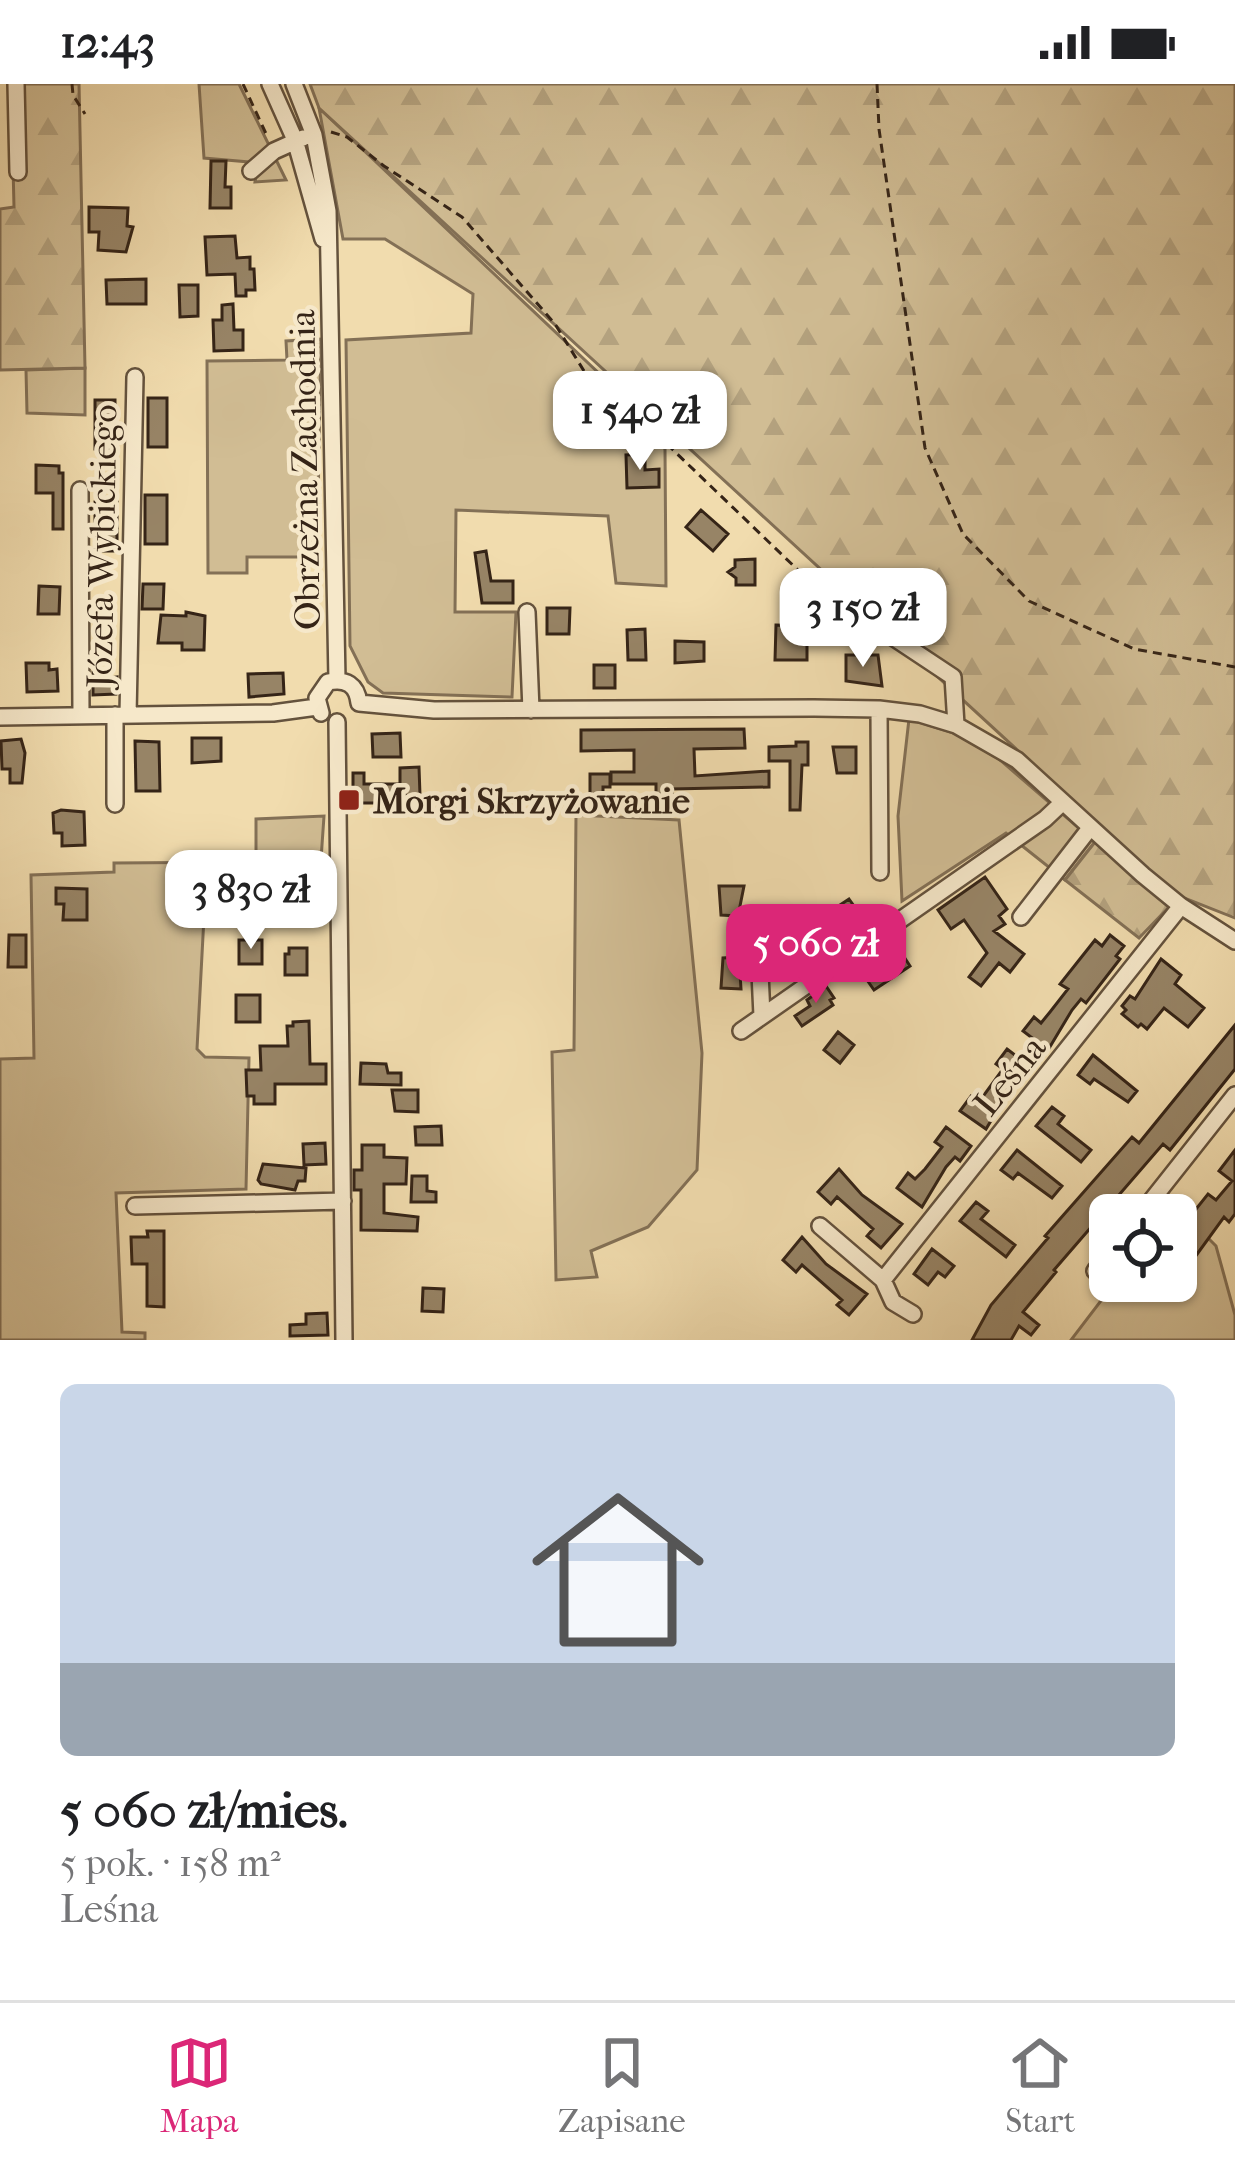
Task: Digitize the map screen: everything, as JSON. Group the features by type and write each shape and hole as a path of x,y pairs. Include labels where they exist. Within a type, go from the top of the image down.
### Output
{"street":[{"path":"16,84 18,172"},
{"name":"Obrzeżna Zachodnia","path":"270,84 295,140 328,259"},
{"name":"Obrzeżna Zachodnia","path":"294,84 314,135 328,211 337,680"},
{"path":"250,171 274,151 314,135"},
{"name":"Józefa Wybickiego","path":"116,804 135,377"},
{"name":"Józefa Wybickiego","path":"80,490 81,716"},
{"path":"810,582 953,677 956,725"},
{"path":"527,612 532,710"},
{"path":"337,680 353,687 359,703 352,717 337,722 317,707 321,688 337,680"},
{"path":"359,703 434,710 879,709 956,725 1018,760 1181,907 1235,941"},
{"name":"Józefa Wybickiego","path":"0,717 273,712 317,707"},
{"path":"879,709 880,872"},
{"path":"337,722 344,1340"},
{"path":"741,1031 1063,802"},
{"path":"1021,917 1090,828"},
{"name":"Leśna","path":"883,1280 1181,907"},
{"path":"759,951 762,1016"},
{"path":"1157,1194 1235,1095"},
{"path":"135,1206 343,1201"},
{"path":"820,1226 883,1280 893,1302 913,1314"}],"path":[{"path":"72,84 73,95 86,114"},
{"path":"243,84 274,151"},
{"path":"877,84 879,129 925,448 963,534 1029,601 1134,649 1235,667"},
{"path":"314,135 326,130 347,137 463,217 556,323 584,371 621,412 669,446 810,582"}],"green space":[{"path":"11,84 79,84 85,368 0,370 0,209 14,207"},
{"path":"199,84 239,84 286,180 255,182 257,171 249,162 204,158"},
{"path":"310,84 1235,84 1235,918 1174,894 319,108"},
{"path":"319,108 625,398 665,449 666,586 616,583 608,516 456,510 455,612 516,612 512,697 383,693 368,682 350,646 346,340 471,333 473,294 385,239 343,239"},
{"path":"321,339 317,557 247,557 247,573 208,573 207,361 287,360 286,341"},
{"path":"85,368 85,415 27,413 26,370"},
{"path":"909,719 954,733 999,759 1095,842 1065,880 1006,833 902,901 898,816"},
{"path":"576,815 679,820 702,1053 697,1170 648,1227 591,1251 597,1277 556,1280 552,1052 574,1050"},
{"path":"324,816 318,903 213,890 205,898 197,1049 205,1057 249,1058 246,1189 116,1193 122,1332 145,1333 145,1340 0,1340 0,1059 34,1058 31,875 114,872 114,863 256,862 256,819"},
{"path":"1095,842 1169,907 1139,938 1065,880"},
{"path":"1197,1227 1216,1246 1235,1315 1235,1340 1071,1340 1100,1302 1197,1302"}],"building":[{"path":"211,161 226,161 225,187 231,187 231,208 210,208"},
{"path":"89,207 128,208 127,226 133,227 126,252 98,250 99,232 89,232"},
{"path":"235,236 237,258 250,257 250,269 254,269 255,290 246,290 246,296 236,296 235,274 207,275 205,237"},
{"path":"146,279 146,304 107,304 106,280"},
{"path":"179,285 198,285 198,316 180,317"},
{"path":"233,304 234,330 243,330 243,350 214,351 213,320 222,320 222,305"},
{"path":"148,398 167,398 167,447 148,447"},
{"path":"95,400 115,400 115,449 95,449"},
{"path":"645,454 645,470 659,469 659,487 627,488 626,455"},
{"path":"36,465 59,466 63,473 63,529 53,529 53,493 36,493"},
{"path":"145,495 167,495 167,544 145,544"},
{"path":"95,502 117,502 117,551 95,551"},
{"path":"701,510 728,534 713,551 686,527"},
{"path":"486,551 491,581 513,581 513,603 482,603 475,553"},
{"path":"755,559 755,585 736,585 736,578 728,572 735,560"},
{"path":"143,584 164,584 163,609 142,609"},
{"path":"39,586 60,587 59,614 38,614"},
{"path":"547,608 570,608 569,634 547,634"},
{"path":"186,612 205,616 204,650 182,650 182,643 158,643 161,615 186,616"},
{"path":"776,625 807,626 807,660 775,660"},
{"path":"645,629 646,660 628,660 627,630"},
{"path":"675,641 704,642 704,661 675,663"},
{"path":"846,655 878,655 882,686 846,681"},
{"path":"26,663 49,663 49,670 57,669 58,691 27,692"},
{"path":"594,665 615,665 615,688 594,688"},
{"path":"108,671 108,678 117,677 116,694 93,695 93,672"},
{"path":"283,673 284,694 249,697 248,674"},
{"path":"744,729 745,748 694,749 695,776 769,771 769,787 672,789 672,794 656,794 656,784 611,784 611,772 634,772 634,750 581,751 581,730"},
{"path":"400,733 401,757 373,757 372,734"},
{"path":"192,738 221,738 221,761 192,763"},
{"path":"21,739 25,753 22,783 10,783 10,769 2,769 1,741"},
{"path":"135,741 159,742 160,791 136,791"},
{"path":"796,742 808,742 808,765 802,765 800,810 790,810 790,761 769,761 769,747 796,746"},
{"path":"833,747 856,747 856,773 837,773"},
{"path":"419,767 420,795 397,796 397,809 380,809 380,803 353,803 353,773 364,773 364,784 400,784 400,768"},
{"path":"590,774 610,774 610,787 603,787 603,807 590,807"},
{"path":"84,812 85,845 62,846 62,833 54,833 53,813"},
{"path":"985,877 1007,909 999,916 1005,924 994,931 1024,954 1010,972 999,963 981,986 969,977 987,953 964,920 951,929 938,910"},
{"path":"719,886 744,886 738,916 721,915"},
{"path":"56,888 87,889 87,920 63,920 64,904 56,904"},
{"path":"304,899 304,926 285,926 285,900"},
{"path":"849,899 859,913 866,908 876,922 850,940 831,911"},
{"path":"9,935 26,935 26,967 8,967"},
{"path":"1110,935 1124,946 1116,956 1120,959 1086,1003 1081,999 1072,1010 1048,1050 1023,1031 1034,1017 1041,1023 1068,989 1060,984 1095,940 1102,946"},
{"path":"239,940 262,940 262,964 239,964"},
{"path":"897,946 910,966 874,990 867,980 879,972 873,962"},
{"path":"289,948 307,948 307,975 285,975"},
{"path":"739,957 741,989 721,988 723,958"},
{"path":"1161,959 1181,975 1175,984 1204,1008 1188,1027 1164,1008 1147,1029 1122,1014 1126,1010 1122,1006 1130,996 1135,999"},
{"path":"826,986 833,1005 802,1026 795,1016"},
{"path":"236,995 260,995 260,1022 236,1022"},
{"path":"309,1021 310,1064 326,1064 326,1084 275,1084 275,1104 254,1104 254,1096 247,1096 246,1070 261,1070 260,1046 288,1046 287,1026"},
{"path":"1235,1025 1235,1069 1170,1150 1163,1144 1120,1194 1089,1194 1089,1230 1023,1312 1039,1325 1031,1335 1019,1326 1011,1340 972,1340 991,1305 1048,1238 1045,1236 1132,1137 1139,1143"},
{"path":"838,1032 854,1045 840,1063 824,1050"},
{"path":"1007,1049 1032,1068 1021,1083 1016,1079 986,1129 960,1111 971,1096 979,1102 1003,1069 996,1064"},
{"path":"1093,1055 1137,1091 1128,1102 1094,1079 1090,1084 1078,1075"},
{"path":"361,1063 386,1064 388,1073 401,1073 401,1085 360,1084"},
{"path":"392,1090 418,1090 418,1112 395,1111"},
{"path":"1052,1107 1064,1116 1058,1124 1091,1150 1081,1162 1036,1126"},
{"path":"441,1126 442,1145 416,1145 415,1127"},
{"path":"946,1127 971,1146 960,1161 955,1157 946,1167 922,1207 897,1188 908,1173 915,1179 925,1169 942,1147 935,1142"},
{"path":"325,1143 326,1164 304,1165 303,1144"},
{"path":"362,1145 384,1145 384,1157 407,1158 406,1184 384,1184 384,1213 418,1217 417,1231 361,1230 361,1190 354,1190 354,1170 362,1170"},
{"path":"1017,1150 1062,1186 1052,1198 1018,1173 1013,1179 1001,1170"},
{"path":"1235,1150 1235,1214 1229,1222 1224,1217 1197,1254 1197,1208 1208,1194 1216,1200 1232,1181 1219,1171"},
{"path":"263,1164 306,1168 305,1181 298,1181 295,1190 261,1184"},
{"path":"839,1169 862,1195 902,1224 881,1248 867,1236 873,1229 837,1197 831,1204 818,1192"},
{"path":"412,1176 427,1176 427,1191 436,1192 436,1202 411,1202"},
{"path":"976,1202 988,1211 981,1219 1015,1245 1006,1257 960,1221"},
{"path":"147,1231 164,1231 164,1307 147,1306 147,1264 132,1264 131,1237 148,1237"},
{"path":"802,1237 826,1264 867,1294 849,1315 837,1305 842,1300 802,1265 796,1272 783,1260"},
{"path":"932,1249 954,1266 945,1277 938,1272 928,1285 914,1274"},
{"path":"423,1288 444,1289 443,1312 422,1311"},
{"path":"327,1313 328,1335 290,1336 290,1325 306,1324 306,1314"}],"place":[{"name":"Morgi Skrzyżowanie","path":"349,800"}]}
